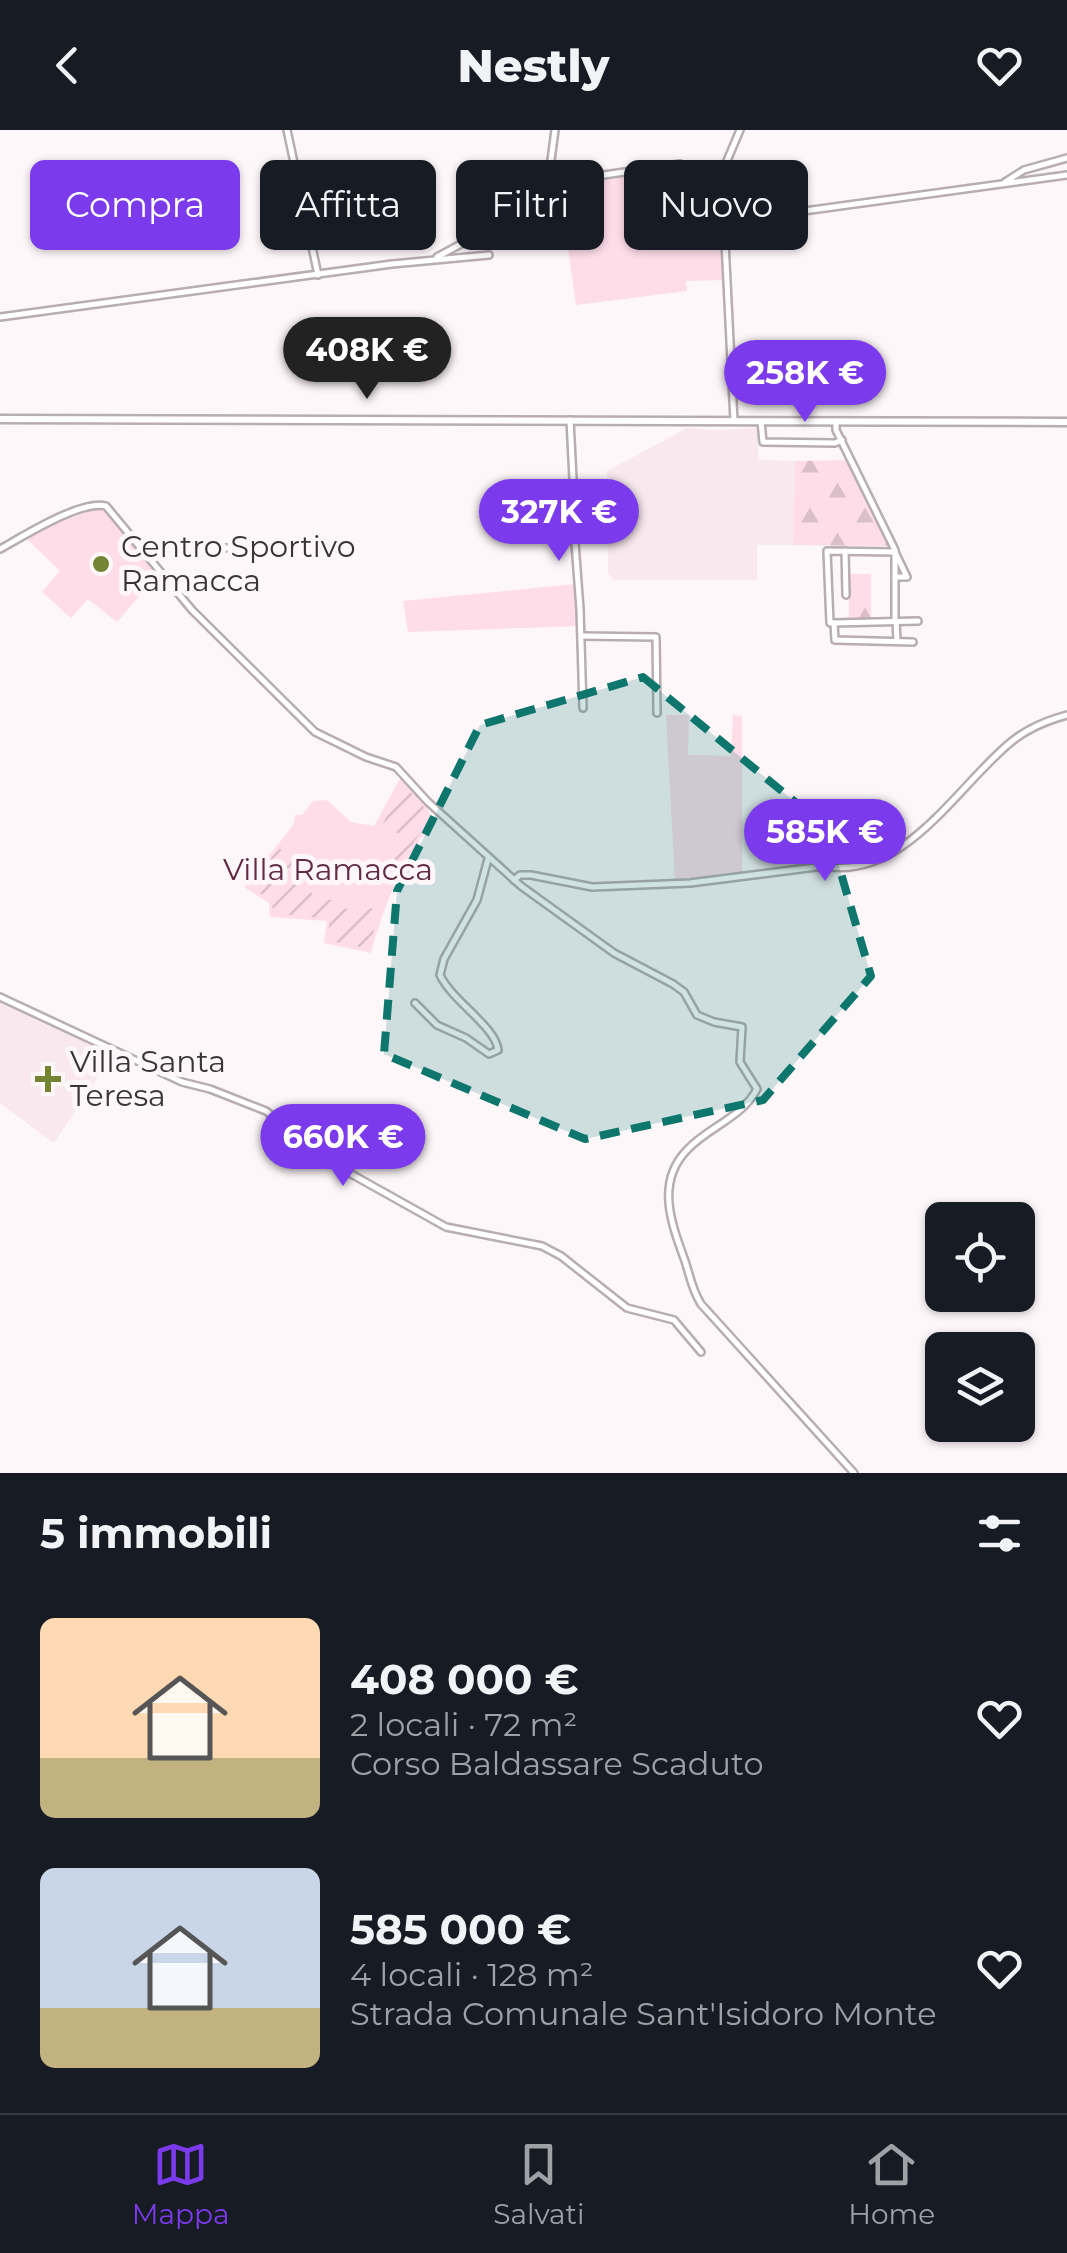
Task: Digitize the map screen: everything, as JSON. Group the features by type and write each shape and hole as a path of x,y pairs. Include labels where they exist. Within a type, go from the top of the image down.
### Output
{"street":[{"path":"288,130 318,276"},
{"path":"555,130 551,160 559,182 624,172"},
{"path":"725,160 740,130"},
{"path":"1003,184 1024,170 1067,158"},
{"path":"808,211 1067,175"},
{"path":"430,260 456,246"},
{"path":"725,250 734,421"},
{"path":"0,317 489,255"},
{"path":"0,419 1067,422"},
{"path":"570,420 572,479 581,529 575,543 583,708"},
{"path":"761,421 763,442 842,440"},
{"path":"836,421 836,430 888,529 907,577 896,577"},
{"path":"0,549 51,521 102,504 109,508 192,610 315,732 366,757 396,766 408,782 514,880 614,953 674,984 684,992 696,1016 742,1027 740,1062 757,1089 746,1106 685,1151 670,1186 667,1208 693,1292 701,1304 854,1473"},
{"path":"145,552 154,548 284,548"},
{"path":"895,552 827,551 830,623 918,621"},
{"path":"845,551 846,595"},
{"path":"895,552 897,642"},
{"path":"834,623 834,640 914,642"},
{"path":"581,636 656,637 657,713"},
{"path":"514,880 520,875 592,887 690,883 824,866 843,870 878,859 906,842 942,812 1014,739 1035,726 1067,715"},
{"path":"416,1003 437,1025 466,1038 481,1051 489,1054 498,1050 495,1038 458,1001 440,975 444,959 477,900 488,859"},
{"path":"0,997 182,1082 266,1111 344,1170 446,1226 542,1246 628,1308 674,1320 701,1352"}],"highlighted area":[{"path":"643,677 828,829 871,976 763,1100 585,1139 384,1054 397,891 480,725"}],"shaded area":[{"path":"687,428 758,428 758,460 795,461 793,545 757,545 757,580 614,580 608,573 607,471"},
{"name":"Villa Santa Teresa","path":"0,999 113,1054 54,1143 0,1103"}],"green space":[{"path":"624,175 624,250 722,250 725,280 686,281 687,291 576,305 568,250 604,250 604,178"},
{"path":"850,460 890,546 793,545 795,461"},
{"name":"Centro Sportivo Ramacca","path":"102,507 157,575 117,622 88,599 71,618 42,592 60,571 26,538"},
{"path":"848,574 871,574 871,621 849,622"},
{"path":"576,584 577,626 408,632 403,601"},
{"path":"666,715 689,715 688,755 731,756 733,715 742,716 742,873 675,881"},
{"name":"Villa Ramacca","path":"401,777 424,801 433,822 395,884 371,953 324,943 327,921 270,917 269,903 244,887 294,824 295,815 302,815 313,801 327,800 351,822 374,826"},
{"path":"403,785 422,803 429,822 401,866 394,864 390,851 402,836 383,823"},
{"path":"279,848 307,872 315,898 331,900 343,909 379,910 369,949 327,940 330,919 273,913 272,901 249,886"}],"place":[{"name":"Centro Sportivo Ramacca","path":"101,564"},
{"name":"Villa Santa Teresa","path":"48,1079"}]}
